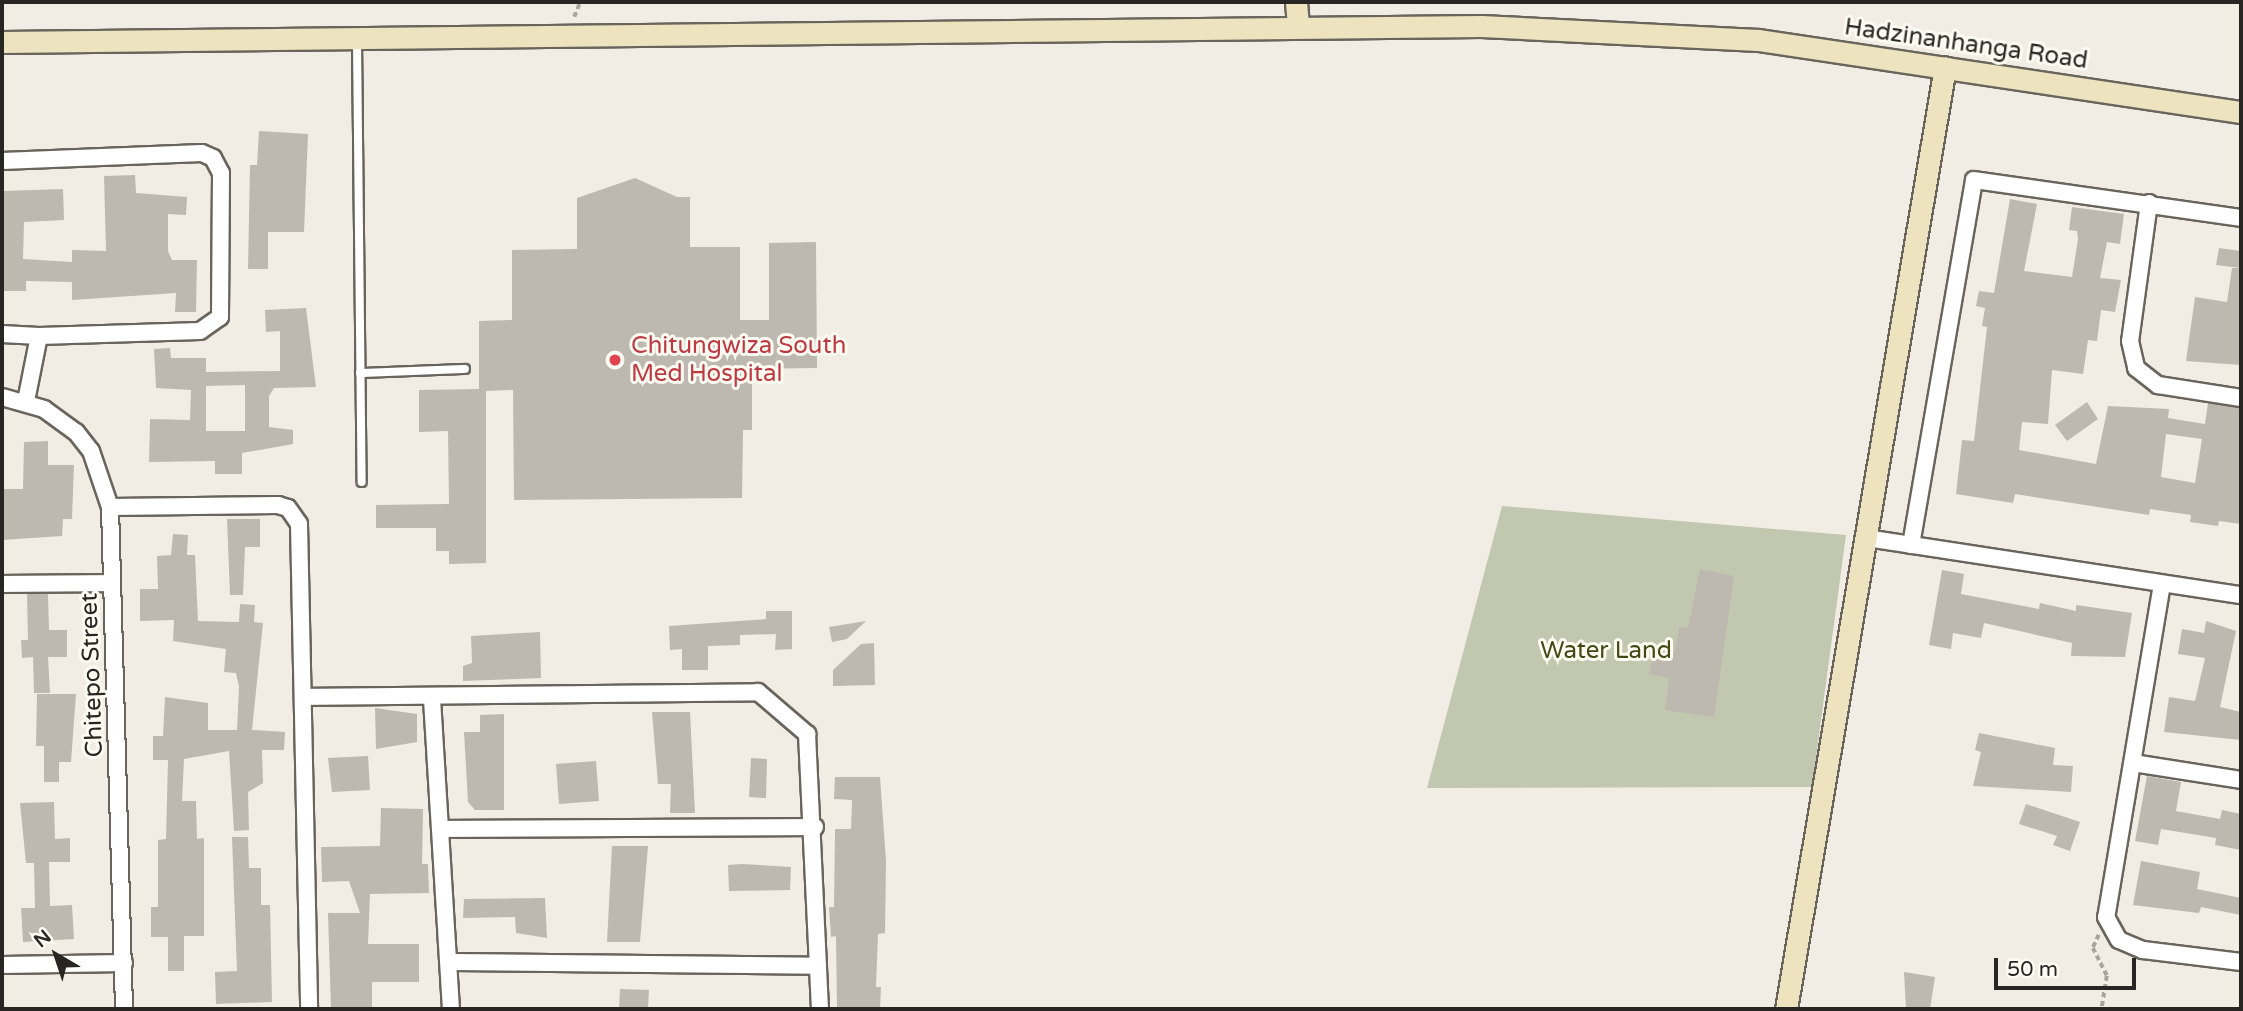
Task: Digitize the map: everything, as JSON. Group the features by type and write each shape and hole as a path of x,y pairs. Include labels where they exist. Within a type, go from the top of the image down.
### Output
{"street":[{"path":"1296,2 1298,24"},
{"name":"Hadzinanhanga Road","path":"2,42 1298,24 1481,26 1758,40 2241,111"},
{"path":"1786,1009 1945,66"},
{"path":"2,161 202,153 214,158 222,173 222,310 214,324 200,331 39,336 2,334"},
{"path":"1911,545 1973,180 2241,218"},
{"path":"2149,203 2130,341 2136,369 2158,385 2241,398"},
{"path":"26,401 39,336"},
{"name":"Chitepo Street","path":"2,397 26,401 76,432 91,451 110,507 124,1009"},
{"path":"110,507 288,508 302,535 309,1009"},
{"path":"1867,538 2241,595"},
{"path":"2,584 111,583"},
{"path":"2161,584 2106,917 2119,940 2143,950 2241,962"},
{"path":"304,697 432,699 758,692 807,734 815,827 820,1009"},
{"path":"432,699 452,962 451,1009"},
{"path":"2133,763 2241,780"},
{"path":"441,829 815,827"},
{"path":"452,962 818,966"},
{"path":"2,965 124,963"}],"lane":[{"path":"357,38 362,482"},
{"path":"360,373 465,369"}],"path":[{"path":"2102,1009 2107,976 2093,948 2106,917"}],"green space":[{"name":"Water Land","path":"1502,506 1846,535 1812,787 1427,788"}],"building":[{"path":"259,131 308,134 304,232 268,232 268,269 248,269 250,165 257,165"},
{"path":"135,175 136,193 187,197 186,215 168,214 168,251 172,260 197,260 196,312 175,312 176,293 72,300 72,282 26,281 26,291 2,291 2,191 63,189 64,220 24,222 23,259 72,262 72,250 106,251 104,176"},
{"path":"635,178 677,197 690,197 690,247 740,247 740,320 769,320 769,243 816,242 817,368 752,369 752,430 743,430 742,498 514,500 513,390 486,391 486,563 449,564 449,551 436,551 436,528 376,528 376,505 449,504 448,431 419,432 419,390 479,389 479,321 512,320 512,250 577,249 577,198"},
{"path":"2010,199 2037,204 2024,271 2072,277 2078,239 2077,231 2069,230 2072,207 2124,214 2120,244 2107,242 2100,278 2121,280 2115,312 2101,310 2097,341 2088,340 2083,374 2052,370 2048,424 2022,422 2019,450 2096,464 2108,406 2169,409 2168,418 2205,424 2208,403 2241,408 2241,524 2219,521 2218,526 2190,522 2191,515 2150,509 2149,515 2015,494 2013,503 1956,494 1962,440 1974,441 1987,327 1982,326 1985,308 1976,306 1979,291 1994,293","holes":["2166,434 2202,439 2195,483 2161,477"]},
{"path":"2219,248 2241,251 2241,268 2216,265"},
{"path":"2232,268 2241,268 2241,365 2186,361 2195,297 2227,302"},
{"path":"306,308 316,387 274,388 269,396 269,427 293,430 293,444 242,453 242,474 215,474 215,461 149,462 150,419 190,420 191,390 156,388 154,349 170,348 171,358 206,358 206,372 280,371 280,331 266,332 265,310","holes":["245,385 245,431 206,431 206,386"]},
{"path":"2087,402 2098,419 2067,441 2055,425"},
{"path":"48,441 48,465 74,465 72,519 63,519 62,536 2,540 2,489 23,489 24,442"},
{"path":"227,519 260,519 260,547 245,547 243,595 230,595"},
{"path":"173,534 188,535 187,555 195,555 198,621 239,622 240,604 255,605 254,622 263,623 252,730 285,732 284,750 262,750 263,783 248,792 249,830 234,831 229,751 184,759 182,801 196,801 197,839 204,838 204,936 184,936 184,971 168,971 168,937 151,937 151,907 158,907 158,840 166,839 168,760 153,760 153,736 163,736 165,697 208,703 208,730 237,730 239,687 236,673 224,672 226,649 173,641 174,620 140,621 140,589 158,589 157,556 171,555"},
{"path":"1700,569 1734,576 1714,717 1665,710 1669,678 1649,674 1654,649 1675,652 1679,627 1688,628"},
{"path":"1942,570 1964,574 1961,594 2039,609 2040,603 2076,611 2076,605 2132,613 2125,657 2071,656 2072,643 1984,623 1981,638 1953,633 1951,649 1929,645"},
{"path":"27,594 48,594 49,630 67,630 67,657 48,657 50,693 34,693 33,657 22,658 21,640 28,640"},
{"path":"766,611 792,611 792,649 775,650 776,634 740,635 740,645 708,646 708,670 682,670 682,649 670,650 669,626 766,619"},
{"path":"866,621 847,639 832,642 829,627"},
{"path":"2206,621 2236,631 2220,707 2241,712 2241,740 2164,732 2169,697 2195,701 2205,658 2178,654 2182,629 2204,633"},
{"path":"540,632 541,678 463,681 463,666 472,663 471,636"},
{"path":"874,643 875,685 833,686 833,670 861,644"},
{"path":"37,694 76,694 71,762 59,762 59,782 44,782 44,746 36,746"},
{"path":"375,708 417,714 417,742 376,749"},
{"path":"652,712 690,712 695,813 670,813 671,784 658,784"},
{"path":"504,714 504,810 475,810 468,802 464,732 480,732 480,715"},
{"path":"1979,733 2055,748 2053,765 2073,766 2071,792 1973,786 1981,752 1975,750"},
{"path":"368,756 370,790 332,792 328,758"},
{"path":"751,758 767,759 766,798 749,797"},
{"path":"596,761 599,801 559,804 556,764"},
{"path":"2147,776 2181,782 2176,811 2220,819 2222,810 2241,814 2241,850 2215,845 2216,838 2161,829 2158,845 2135,841"},
{"path":"835,777 880,777 886,861 885,933 878,934 876,987 881,987 880,1009 837,1009 836,936 831,937 829,907 834,907 835,829 851,829 852,800 834,799"},
{"path":"54,802 55,839 70,838 70,862 49,862 50,906 72,905 74,939 23,942 21,908 35,908 34,863 26,863 20,803"},
{"path":"2026,804 2080,822 2070,851 2053,845 2057,836 2019,824"},
{"path":"381,808 423,809 422,864 428,864 429,893 370,894 368,944 419,944 419,982 372,982 372,1009 331,1009 328,913 360,913 349,881 322,882 321,847 380,846"},
{"path":"232,837 248,837 249,868 261,868 261,905 270,905 272,1002 216,1004 215,972 237,971"},
{"path":"612,846 648,846 640,942 607,942"},
{"path":"2141,861 2200,872 2197,889 2241,898 2241,915 2201,907 2199,913 2133,905"},
{"path":"728,865 791,867 790,890 729,891"},
{"path":"545,898 547,938 516,933 515,917 463,918 464,899"},
{"path":"1904,972 1935,977 1930,1009 1906,1009"},
{"path":"620,989 649,990 648,1009 619,1009"}],"place":[{"name":"Chitungwiza South Med Hospital","path":"615,360"}]}
